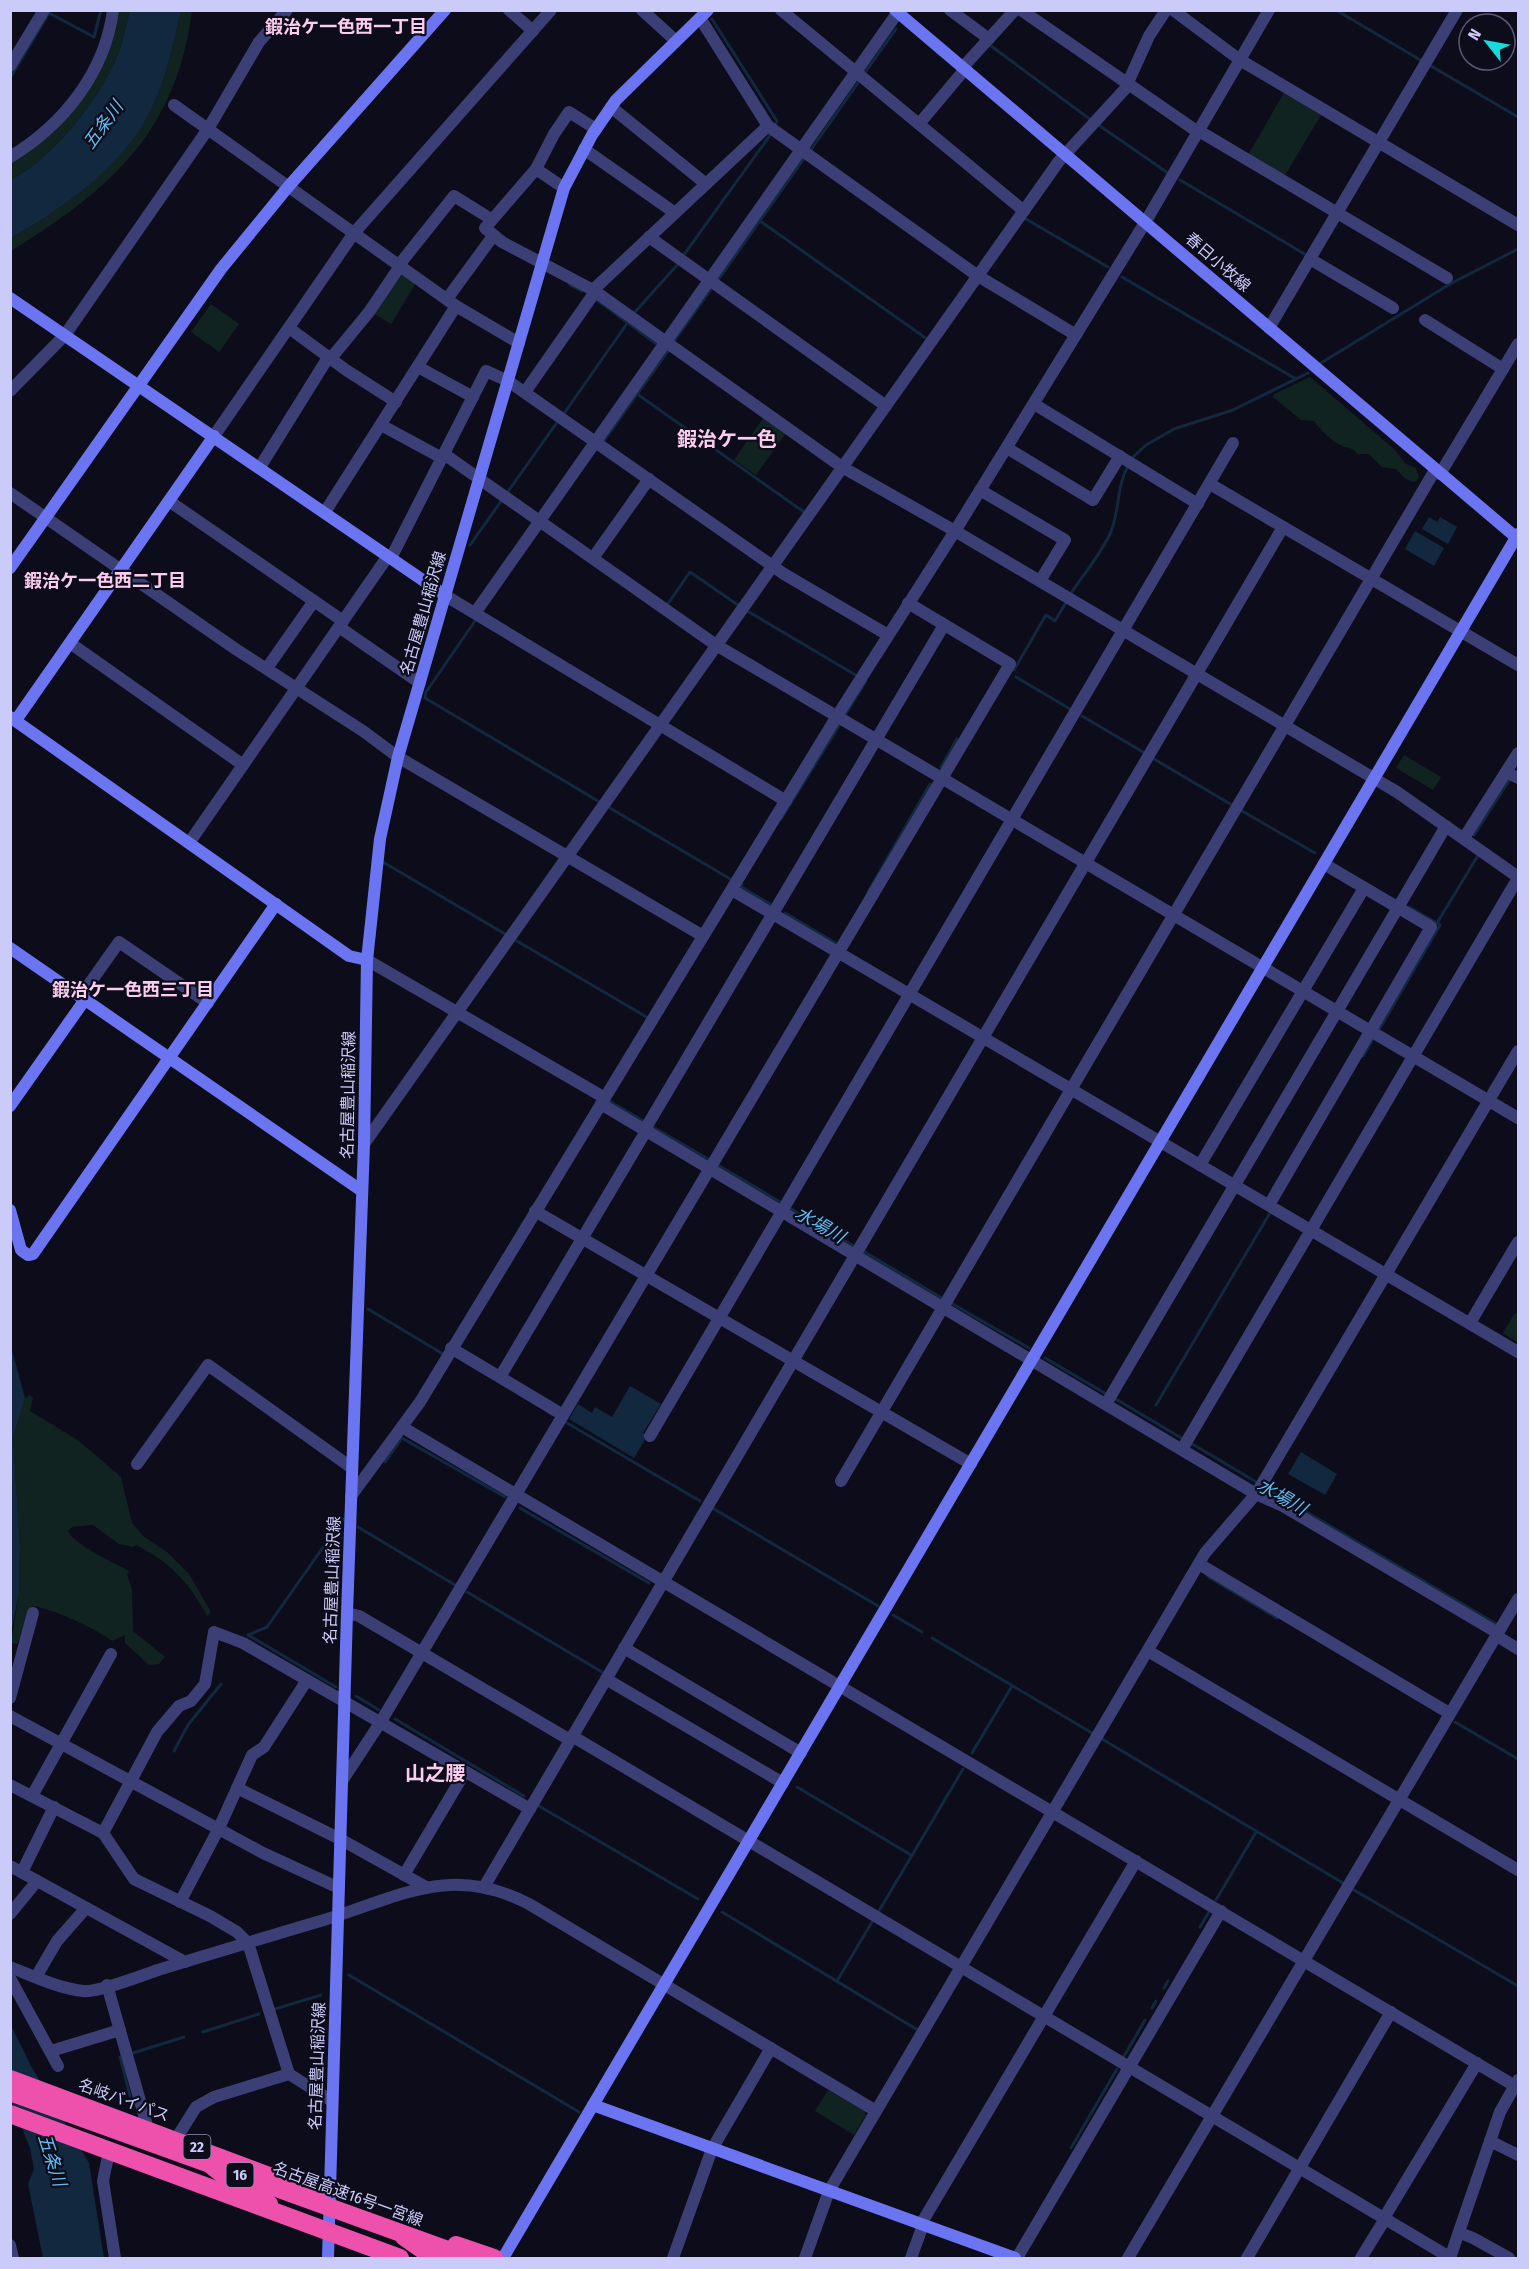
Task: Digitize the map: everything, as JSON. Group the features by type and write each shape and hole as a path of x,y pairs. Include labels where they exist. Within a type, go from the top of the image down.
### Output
{"highway":[{"name":"名岐バイパス","path":"10,2079 494,2259"},
{"name":"名古屋高速16号一宮線","path":"10,2092 470,2259"},
{"path":"10,2107 68,2142"},
{"name":"16","path":"10,2114 400,2259"},
{"name":"22","path":"10,2121 390,2259"},
{"path":"179,2140 232,2182 265,2201 312,2221 328,2236"},
{"path":"329,2199 409,2240 434,2259"}],"street":[{"path":"10,66 44,10"},
{"path":"10,157 28,147 71,107 96,69 113,10"},
{"path":"10,391 65,335 208,129 259,42 287,10"},
{"path":"10,568 202,294 288,187 445,10"},
{"path":"509,10 533,31"},
{"path":"10,734 15,720 354,234 551,10"},
{"path":"642,10 676,41"},
{"path":"781,10 1024,211"},
{"path":"950,10 989,39"},
{"path":"919,124 1015,10"},
{"path":"1021,10 1198,131 1447,278"},
{"path":"364,1144 1024,211 1067,154 1128,84 1149,36 1166,10"},
{"path":"1173,10 1240,60 1518,225"},
{"path":"351,1496 402,1427 837,716 1007,448 1146,221 1269,10"},
{"path":"1269,328 1457,10"},
{"path":"475,613 897,11"},
{"name":"春日小牧線","path":"897,11 1146,221 1437,472 1518,537"},
{"path":"704,14 768,126 978,276 1076,335"},
{"name":"名古屋豊山稲沢線","path":"328,2259 368,960 380,839 398,757 564,188 584,148 611,107 704,14"},
{"path":"174,105 452,302 519,343"},
{"path":"611,107 706,184"},
{"path":"596,129 569,112 554,134 536,170 485,228 494,236 594,291 842,467 955,531 1374,779 1464,838 1518,877 1415,1057 1187,1442"},
{"path":"525,392 594,291 768,126"},
{"path":"584,148 675,213"},
{"path":"536,170 564,188"},
{"path":"260,467 330,356 369,312 400,266 454,196 491,219"},
{"path":"325,512 418,367 452,302 494,236"},
{"path":"649,237 886,405"},
{"path":"1310,259 1393,308"},
{"path":"10,298 446,596 786,801"},
{"path":"1425,320 1503,369"},
{"path":"289,328 346,370 396,402"},
{"path":"841,1481 1372,579 1518,344"},
{"path":"418,367 473,398"},
{"path":"189,843 390,557 486,371 525,392 772,566 888,635"},
{"path":"1034,404 1198,504"},
{"path":"381,425 443,456 480,478 716,645 1518,1118"},
{"path":"650,1436 1233,443"},
{"path":"1007,448 1093,500 1120,456"},
{"path":"593,558 649,479"},
{"path":"1210,484 1518,665"},
{"path":"980,490 1065,540 1040,581"},
{"path":"10,493 398,757 703,936"},
{"path":"169,501 314,601 420,683"},
{"path":"484,1887 856,1250 1283,527"},
{"path":"503,2259 1518,537"},
{"path":"267,668 314,601"},
{"path":"342,1781 380,1723 1010,664 908,603"},
{"path":"500,1377 944,625"},
{"path":"70,643 243,765"},
{"path":"15,720 349,956 368,960 647,1128 946,1303 1032,1360 1109,1399 1257,1492 1500,1631 1518,1649"},
{"path":"1464,838 1518,753"},
{"path":"1506,772 1518,778"},
{"path":"1109,1399 1446,826"},
{"path":"1269,1205 1431,927 1324,864"},
{"path":"1200,1165 1364,888"},
{"path":"732,890 1518,1352"},
{"path":"10,1210 21,1250 28,1255 33,1254 276,904"},
{"path":"10,1106 119,942 208,1003"},
{"path":"10,948 169,1060 362,1191"},
{"path":"805,2259 829,2191 876,2111 1199,1564 1257,1492 1518,1050"},
{"path":"535,1211 971,1464"},
{"path":"1470,1323 1518,1242"},
{"path":"451,1348 563,1415"},
{"path":"137,1464 208,1365 352,1468"},
{"path":"347,1613 359,1617 749,1840 1450,2258 1500,2112 1516,2082 1477,2063 402,1427"},
{"path":"1199,1564 1449,1713"},
{"path":"1128,2259 1518,1599"},
{"path":"10,1698 33,1613"},
{"path":"103,1833 157,1732 179,1706 191,1701 205,1684 213,1632 243,1643 530,1809"},
{"path":"624,1648 801,1753"},
{"path":"1148,1651 1518,1870"},
{"path":"32,1796 111,1654"},
{"path":"606,1679 783,1784"},
{"path":"180,1902 219,1828 252,1755 264,1747 307,1680"},
{"path":"10,1716 263,1853 339,1888"},
{"path":"404,1875 465,1772"},
{"path":"10,1785 103,1833 134,1879 219,1921 248,1943 289,2073 332,2101"},
{"path":"237,1788 340,1839 426,1887"},
{"path":"54,1807 16,1869 185,1962"},
{"path":"910,2259 922,2225 1136,1860"},
{"path":"10,1914 37,1881"},
{"path":"10,1967 86,1992 338,1916 380,1899 426,1887 452,1885 484,1887 508,1893 529,1904 876,2111"},
{"path":"36,1977 57,1941 86,1908"},
{"path":"593,2105 1016,2259 1221,1911"},
{"path":"10,1978 58,2066"},
{"path":"107,1985 148,2129"},
{"path":"1247,2259 1391,2012"},
{"path":"51,2051 120,2030"},
{"path":"674,2259 712,2149 771,2048"},
{"path":"1361,2259 1477,2063"},
{"path":"179,2140 196,2107 214,2097 289,2073"},
{"path":"1490,2141 1518,2155"},
{"path":"108,2156 103,2181 115,2259"},
{"path":"1460,2233 1509,2259"},
{"path":"10,2245 14,2259"}],"green space":[{"path":"116,11 130,11 117,58 105,81 83,114 57,144 27,170 11,180 11,161 74,108"},
{"path":"181,11 192,11 184,54 171,91 154,124 133,154 108,180 79,204 11,251 11,238 49,214 90,182 127,145 141,127 162,84"},
{"path":"1284,93 1321,115 1284,177 1248,155"},
{"path":"401,272 416,283 391,324 373,313"},
{"path":"211,304 239,324 219,352 191,332"},
{"path":"1310,377 1395,450 1406,464 1416,468 1419,478 1415,482 1408,480 1396,469 1382,467 1369,454 1358,454 1340,445 1314,421 1301,420 1273,397 1274,394"},
{"path":"764,417 786,433 756,475 734,460"},
{"path":"1404,755 1441,777 1433,790 1396,768"},
{"path":"1515,1313 1518,1315 1518,1343 1503,1333"},
{"path":"30,1395 33,1398 30,1411 79,1441 121,1477 132,1523 143,1536 167,1552 189,1574 211,1612 207,1616 194,1593 178,1574 136,1545 133,1547 119,1544 93,1525 72,1527 68,1531 87,1549 129,1571 127,1575 132,1589 133,1631 165,1657 159,1664 149,1665 125,1643 125,1635 112,1641 74,1620 32,1606 20,1640 17,1644 11,1643 19,1593 20,1546 13,1438 25,1398"},
{"path":"828,2090 864,2111 866,2115 854,2135 815,2111"}],"water":[{"name":"五条川","path":"130,11 181,11 166,72 152,108 126,148 91,183 51,213 11,238 11,180 27,170 57,144 95,97 117,58"},
{"path":"1429,517 1437,522 1440,517 1457,527 1448,544 1422,529"},
{"path":"1415,531 1444,548 1434,566 1405,549"},
{"path":"10,1343 25,1398 13,1438 20,1546 19,1593 11,1633"},
{"path":"630,1386 661,1404 643,1433 647,1436 634,1458 569,1419 578,1404 592,1413 595,1407 612,1417"},
{"path":"1301,1452 1337,1474 1325,1495 1288,1474"},
{"name":"五条川","path":"10,2023 31,2066 89,2163 104,2258 43,2258 28,2184 34,2169 30,2148 11,2101"}],"waterway":[{"path":"10,78 49,13 94,37 101,10"},
{"path":"1336,10 1422,61"},
{"path":"712,19 777,121 775,126"},
{"path":"864,74 896,29"},
{"path":"991,46 1091,120"},
{"path":"1431,66 1518,117"},
{"path":"810,151 860,80"},
{"path":"1100,126 1168,173"},
{"path":"683,256 771,134"},
{"path":"718,280 805,157"},
{"path":"1180,180 1308,256"},
{"path":"1026,219 1108,267"},
{"path":"760,221 927,339"},
{"path":"1321,363 1450,284 1518,249"},
{"path":"634,313 679,263"},
{"path":"1122,277 1296,379"},
{"path":"570,285 582,291"},
{"path":"674,341 712,288"},
{"path":"597,300 658,345"},
{"path":"563,415 628,322"},
{"path":"603,442 668,351"},
{"path":"1133,457 1146,445 1174,429 1233,410 1308,373"},
{"path":"637,394 804,512"},
{"path":"507,493 558,421"},
{"path":"1071,593 1097,557 1110,534 1124,474 1128,466"},
{"path":"470,545 502,500"},
{"path":"667,605 690,572 738,605"},
{"path":"1014,670 1046,615 1055,621 1067,601"},
{"path":"749,612 859,677"},
{"path":"475,621 426,692 425,698 598,801"},
{"path":"1016,677 1070,709"},
{"path":"845,715 866,681"},
{"path":"1082,716 1143,752"},
{"path":"781,819 840,724"},
{"path":"941,767 957,739"},
{"path":"1154,759 1232,805"},
{"path":"1474,835 1510,779"},
{"path":"868,892 930,784"},
{"path":"610,808 732,880"},
{"path":"1242,811 1315,853"},
{"path":"1380,1028 1440,925 1437,923 1477,857"},
{"path":"383,862 505,934"},
{"path":"742,884 740,886 770,904"},
{"path":"1409,907 1437,923"},
{"path":"785,913 837,944"},
{"path":"517,941 650,1019"},
{"path":"1363,1056 1373,1039"},
{"name":"水場川","path":"611,1102 645,1122"},
{"name":"水場川","path":"651,1126 710,1160"},
{"name":"水場川","path":"716,1164 782,1203"},
{"name":"水場川","path":"788,1207 857,1248"},
{"path":"1156,1405 1270,1213"},
{"name":"水場川","path":"863,1251 945,1300"},
{"name":"水場川","path":"951,1303 1029,1348"},
{"path":"368,1309 443,1354"},
{"name":"水場川","path":"1045,1358 1108,1395"},
{"name":"水場川","path":"1114,1398 1183,1439"},
{"path":"567,1423 700,1501"},
{"path":"385,1462 402,1438 505,1497"},
{"name":"水場川","path":"1189,1442 1258,1483"},
{"name":"水場川","path":"1264,1487 1498,1625"},
{"path":"520,1508 649,1583"},
{"path":"714,1509 878,1606"},
{"path":"248,1635 267,1627 343,1519"},
{"path":"358,1527 455,1585"},
{"path":"1207,1576 1277,1618"},
{"path":"467,1592 602,1672"},
{"path":"893,1615 922,1632"},
{"path":"248,1635 336,1687"},
{"path":"932,1638 1092,1733"},
{"path":"174,1751 188,1725 221,1684"},
{"path":"972,1753 1012,1686"},
{"path":"356,1696 379,1710"},
{"path":"395,1719 524,1796"},
{"path":"1455,1722 1518,1759"},
{"path":"1102,1739 1343,1883"},
{"path":"879,1911 963,1769"},
{"path":"797,1787 911,1855"},
{"path":"539,1806 698,1899"},
{"path":"1216,1900 1256,1832"},
{"path":"1354,1890 1518,1986"},
{"path":"722,1912 916,2029"},
{"path":"1200,1927 1209,1912"},
{"path":"837,1981 872,1922"},
{"path":"349,1975 579,2112"},
{"path":"1164,1988 1168,1981"},
{"path":"275,2009 321,1995"},
{"path":"1152,2008 1156,2001"},
{"path":"203,2032 259,2014"},
{"path":"1123,2058 1145,2020"},
{"path":"133,2053 184,2037"},
{"path":"120,2057 130,2096"},
{"path":"1071,2148 1117,2069"}],"district":[{"name":"鍜治ケ一色西一丁目","path":"346,27"},
{"name":"鍜治ケ一色","path":"727,439"},
{"name":"鍜治ケ一色西二丁目","path":"105,581"},
{"name":"鍜治ケ一色西三丁目","path":"133,990"},
{"name":"山之腰","path":"435,1773"}]}
